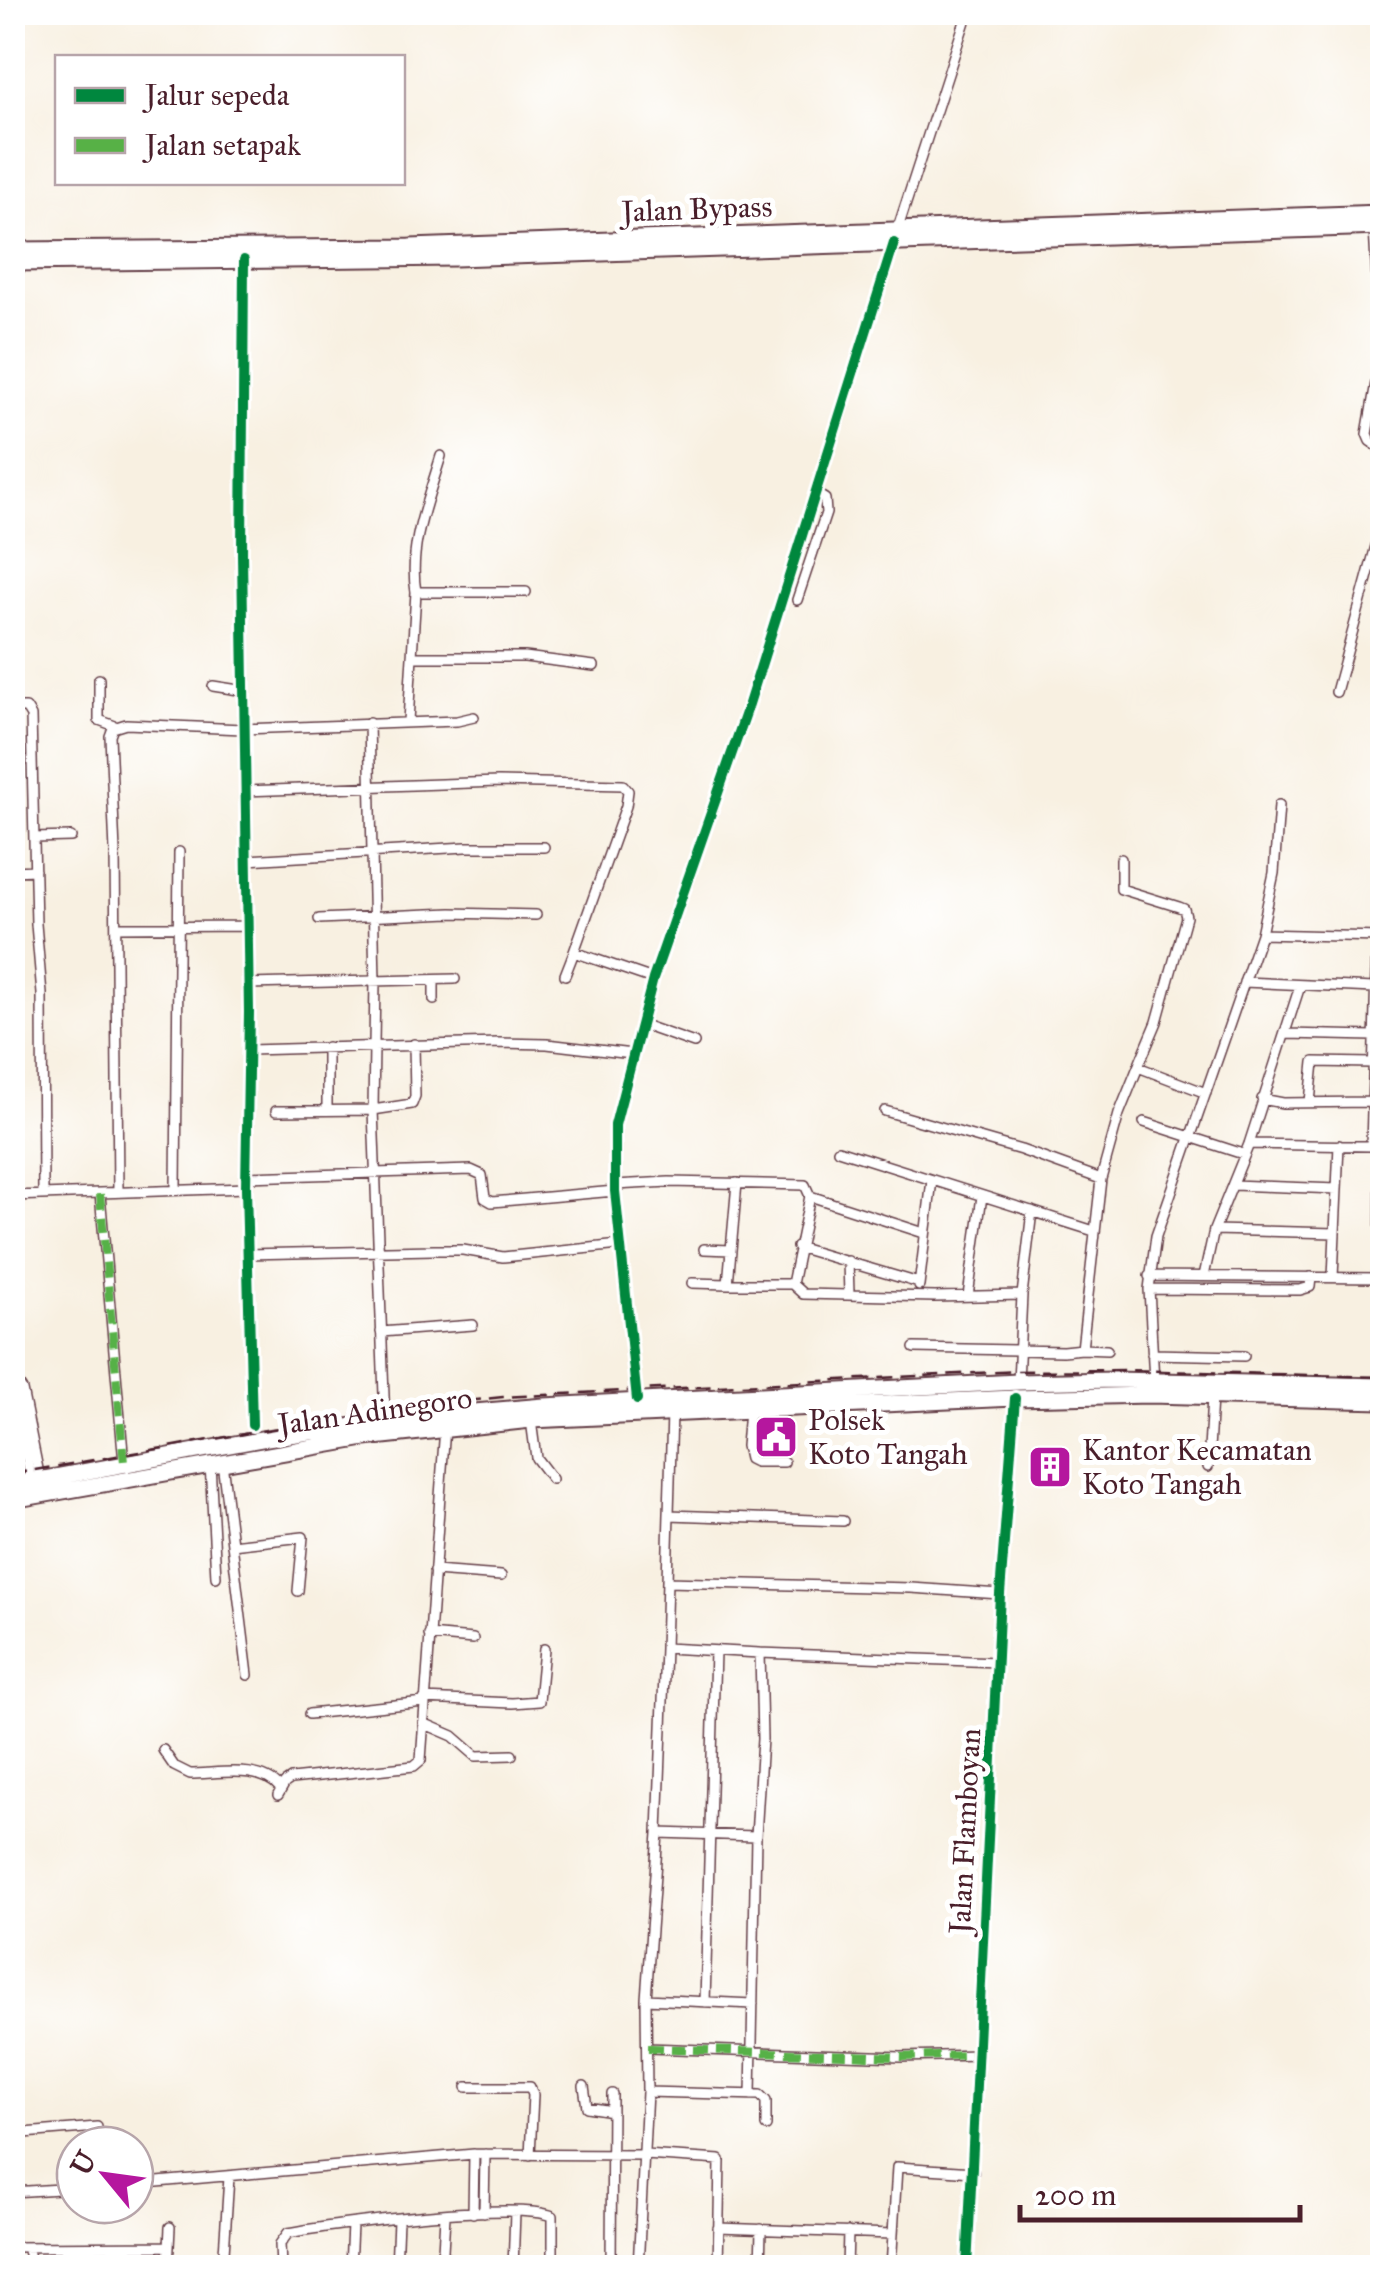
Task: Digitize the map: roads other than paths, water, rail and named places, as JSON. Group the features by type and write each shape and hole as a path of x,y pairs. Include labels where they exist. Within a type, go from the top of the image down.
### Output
{"highway":[{"name":"Jalan Bypass","path":"12,250 244,260 455,258 895,237 1380,222"},
{"name":"Jalan Bypass","path":"12,264 85,256 895,237"},
{"path":"12,1485 124,1463 238,1451 385,1421 637,1400 1017,1390 1154,1382 1363,1393 1382,1402"},
{"path":"1363,1393 1382,1386"},
{"path":"1017,1390 1212,1397 1344,1392"},
{"name":"Jalan Adinegoro","path":"267,1446 532,1420 1017,1390"},
{"name":"Jalan Adinegoro","path":"12,1500 216,1462 238,1451"}],"street":[{"path":"637,1400 615,1188 614,1125 653,979 748,707 968,12"},
{"path":"1380,222 1381,354 1367,434 1382,449"},
{"path":"244,260 246,1254 251,1304 252,1425"},
{"path":"408,720 416,545 441,456"},
{"path":"798,600 826,513 825,499 815,493"},
{"path":"1336,692 1382,524"},
{"path":"416,592 526,592"},
{"path":"413,657 525,657 594,666"},
{"path":"99,679 99,720 115,726 244,729 457,721 474,717"},
{"path":"213,686 245,691"},
{"path":"12,708 26,708 31,716 34,870 42,994 44,1194"},
{"path":"369,723 375,981 373,1110 385,1421"},
{"path":"115,726 110,736 118,1192"},
{"path":"244,791 498,782 623,785 628,790 626,806 565,975"},
{"path":"1154,1382 1148,1288 1159,1224 1262,934 1274,874 1279,806"},
{"path":"34,838 71,837"},
{"path":"247,860 544,847"},
{"path":"176,1190 179,852"},
{"path":"1082,1349 1101,1179 1119,1114 1157,1022 1186,918 1184,909 1121,889 1121,859"},
{"path":"12,871 34,870"},
{"path":"319,918 450,912 536,915"},
{"path":"116,926 248,926"},
{"path":"1149,1276 1381,1278 1378,1146 1372,1102 1374,988 1380,937 1262,934"},
{"path":"574,952 653,979"},
{"path":"248,984 456,979"},
{"path":"434,980 434,1000"},
{"path":"1244,982 1374,988"},
{"path":"1204,1276 1214,1230 1287,1034 1300,986"},
{"path":"640,1024 694,1044"},
{"path":"1287,1034 1373,1036"},
{"path":"248,1050 532,1043 632,1054"},
{"path":"276,1111 400,1108 414,1101 414,1044"},
{"path":"327,1047 327,1110"},
{"path":"1310,1102 1314,1062 1372,1063"},
{"path":"1138,1066 1206,1092"},
{"path":"1262,1099 1372,1102"},
{"path":"885,1112 1021,1150 1101,1179"},
{"path":"1144,1122 1243,1154"},
{"path":"1248,1144 1378,1146"},
{"path":"1334,1278 1339,1145"},
{"path":"838,1150 1094,1232"},
{"path":"12,1196 475,1171 482,1177 485,1198 492,1202 615,1188 800,1184 808,1187 810,1196 792,1284"},
{"path":"919,1296 932,1180"},
{"path":"728,1284 737,1183"},
{"path":"1233,1185 1337,1189"},
{"path":"100,1194 124,1463"},
{"path":"810,1196 924,1233"},
{"path":"968,1296 982,1196"},
{"name":"Jalan Flamboyan","path":"967,2268 1000,1594 1032,1211"},
{"path":"1214,1230 1335,1233"},
{"path":"246,1254 463,1250 503,1257 620,1246"},
{"path":"797,1246 919,1283"},
{"path":"704,1249 731,1250"},
{"path":"848,1261 849,1294"},
{"path":"1148,1288 1300,1290 1310,1288 1311,1277"},
{"path":"692,1283 792,1284 803,1294 1022,1295"},
{"path":"381,1332 474,1326"},
{"path":"914,1348 1106,1350"},
{"path":"1152,1354 1244,1356"},
{"path":"12,1378 35,1480"},
{"path":"1208,1467 1212,1397"},
{"path":"749,1408 749,1459 784,1462"},
{"path":"638,2268 647,2092 646,1999 666,1648 672,1413"},
{"path":"532,1420 536,1458 552,1479"},
{"path":"164,1750 181,1772 260,1774 272,1778 279,1791 292,1780 414,1766 422,1756 446,1427"},
{"path":"28,1444 27,1464 35,1480"},
{"path":"216,1462 232,1545 248,1675"},
{"path":"216,1462 216,1577"},
{"path":"12,1467 27,1464"},
{"path":"669,1515 843,1520"},
{"path":"232,1545 303,1537 298,1591"},
{"path":"434,1571 500,1576"},
{"path":"667,1582 1000,1594"},
{"path":"428,1635 472,1639"},
{"path":"666,1648 997,1662"},
{"path":"309,1714 424,1700 540,1701 544,1649"},
{"path":"705,2002 715,1652"},
{"path":"751,2095 756,1836 762,1739 760,1652"},
{"path":"423,1723 453,1736 476,1756 512,1755"},
{"path":"658,1833 756,1836"},
{"path":"646,1999 753,2004"},
{"path":"648,2048 980,2055"},
{"path":"584,2086 587,2107 612,2111"},
{"path":"467,2087 530,2088 530,2155"},
{"path":"647,2092 765,2098 766,2126"},
{"path":"611,2268 612,2094"},
{"path":"12,2134 55,2130"},
{"path":"478,2213 479,2154"},
{"path":"155,2183 479,2154 645,2155 720,2160 718,2268"},
{"path":"891,2268 897,2167 974,2172"},
{"path":"224,2268 229,2178"},
{"path":"12,2192 55,2189"},
{"path":"512,2268 515,2212"},
{"path":"281,2268 280,2244 288,2233 515,2212 553,2216 553,2268"},
{"path":"442,2268 445,2216"},
{"path":"396,2268 398,2220"},
{"path":"350,2268 352,2225"},
{"path":"168,2268 170,2227"},
{"path":"718,2228 892,2234"},
{"path":"760,2268 761,2229"},
{"path":"847,2268 848,2232"},
{"path":"12,2247 169,2246"},
{"path":"27,2247 33,2268"}],"railway":[{"path":"12,1474 383,1410 503,1397 1018,1371 1382,1377"}],"place":[{"name":"Polsek Koto Tangah","path":"776,1437"},
{"name":"Kantor Kecamatan Koto Tangah","path":"1050,1467"}]}
